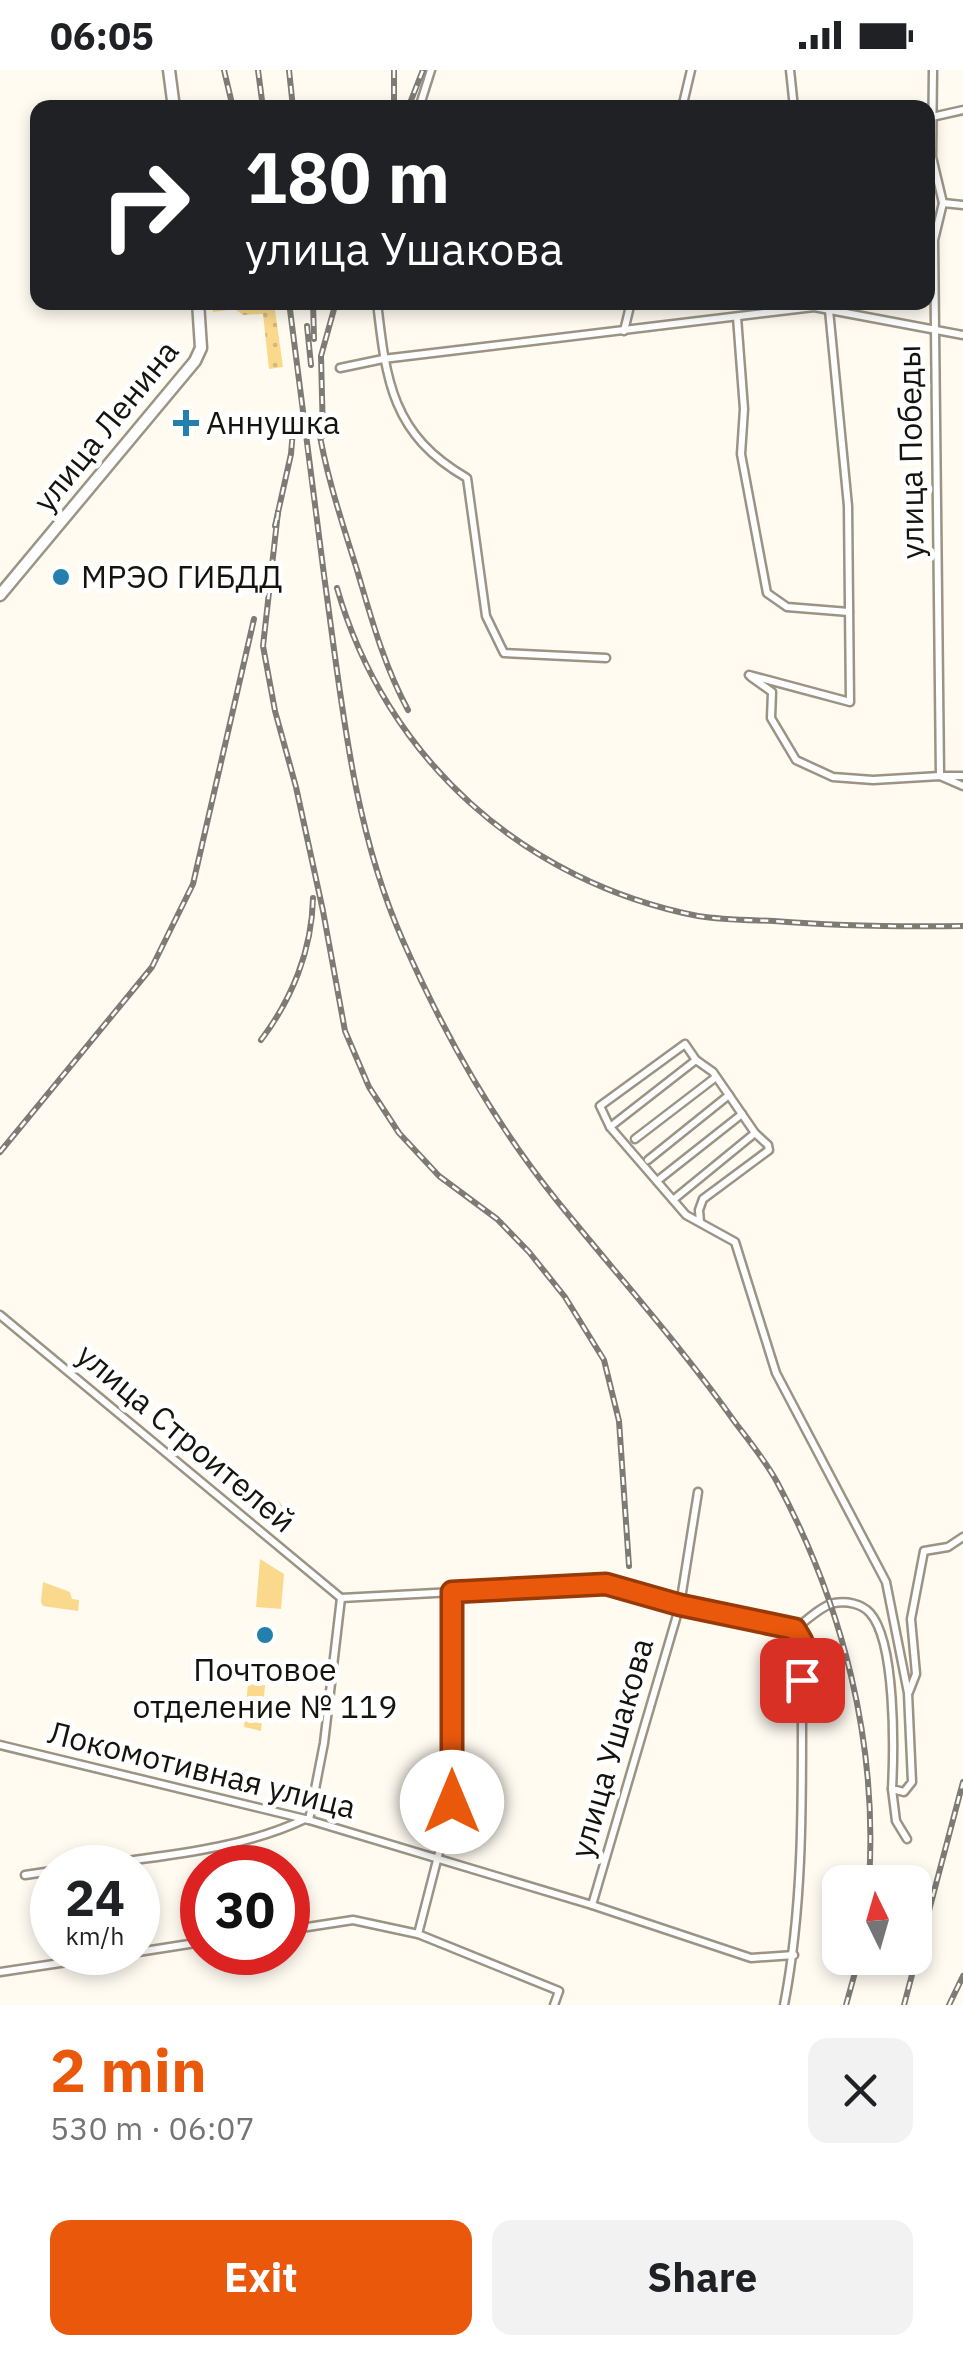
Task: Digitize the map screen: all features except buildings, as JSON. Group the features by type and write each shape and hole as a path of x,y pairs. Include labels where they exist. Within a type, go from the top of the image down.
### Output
{"main road":[{"path":"169,70 173,100"},
{"name":"улица Ленина","path":"0,595 196,361 201,348 199,310"}],"street":[{"path":"422,100 431,70"},
{"path":"684,100 691,70"},
{"path":"790,70 793,100"},
{"name":"улица Победы","path":"932,100 933,70"},
{"path":"935,116 963,110"},
{"name":"улица Победы","path":"935,170 943,203 935,236"},
{"path":"943,203 963,206"},
{"path":"379,310 392,397 410,430 448,467 467,478 486,616 504,653 606,658"},
{"path":"624,331 629,310"},
{"path":"340,368 384,359 782,310"},
{"path":"963,335 829,310 848,506 850,702 748,675 772,692 770,718 796,760 833,776 873,780 963,776"},
{"name":"улица Победы","path":"935,310 940,776"},
{"path":"737,317 744,409 742,454 767,593 787,607 850,612"},
{"path":"940,776 963,786"},
{"path":"700,1223 703,1199 769,1150 716,1077 685,1044 600,1106 610,1127 686,1215 700,1223 735,1242 776,1373 886,1582 908,1693 912,1782 904,1792 892,1788"},
{"path":"610,1127 696,1060"},
{"path":"635,1139 716,1077"},
{"path":"648,1160 729,1095"},
{"path":"657,1182 742,1114"},
{"path":"673,1200 756,1134"},
{"name":"улица Строителей","path":"0,1315 124,1422 341,1598"},
{"name":"улица Ушакова","path":"592,1905 680,1605 698,1492"},
{"path":"908,1693 916,1674 911,1619 924,1551 948,1547 963,1537"},
{"name":"улица Ушакова","path":"341,1598 606,1584 680,1605 795,1629"},
{"path":"418,1934 452,1802 452,1592"},
{"path":"160,1855 271,1835 307,1820 324,1743 341,1598"},
{"path":"784,2005 794,1955 802,1641 795,1629 830,1604 854,1603 871,1614 886,1652 892,1713 892,1788 896,1822 907,1839"},
{"name":"Локомотивная улица","path":"0,1745 307,1820 592,1905 752,1958 794,1955"},
{"path":"25,1876 30,1875"},
{"path":"310,1927 353,1920 418,1934 558,1991 554,2005"},
{"path":"0,1972 30,1968"}],"shaded area":[{"path":"236,310 275,310 283,367 269,369 263,314 243,315"},
{"path":"272,1499 280,1502 280,1518 272,1521 264,1518 261,1510 264,1502"},
{"path":"260,1559 284,1574 281,1609 256,1607"},
{"path":"43,1582 70,1592 72,1599 79,1600 78,1611 43,1606"},
{"path":"248,1684 265,1685 261,1731 244,1727"}],"railway":[{"path":"224,70 231,100"},
{"path":"258,70 262,100"},
{"path":"289,70 292,100"},
{"path":"394,70 394,100"},
{"path":"411,100 423,70"},
{"path":"290,310 347,738 363,821 387,902 436,1010 513,1141 694,1368 777,1482 820,1577 851,1676 868,1778 869,1865"},
{"path":"313,310 314,339"},
{"path":"323,436 321,356 334,310"},
{"path":"307,326 311,365"},
{"path":"275,526 291,454 294,418"},
{"path":"318,425 325,462 373,623 408,710"},
{"path":"278,512 263,646 323,911 345,1031 369,1087 399,1133 439,1176 497,1219 529,1252 565,1297 604,1360 619,1421 629,1566"},
{"path":"337,588 359,650 390,707 427,758 471,803 520,842 575,874 635,899 698,916 845,925 963,926"},
{"path":"0,1152 152,967 193,884 254,619"},
{"path":"261,1040 298,973 309,936 313,898"},
{"path":"904,2005 963,1782"},
{"path":"846,2005 854,1975"},
{"path":"949,2005 963,1976"}],"place":[{"name":"Аннушка","path":"186,423"},
{"name":"МРЭО ГИБДД","path":"61,577"},
{"name":"Почтовое отделение № 119","path":"265,1635"}],"route":[{"path":"452,1802 452,1592 606,1584 680,1605 795,1629 802,1641 802,1680"}]}
